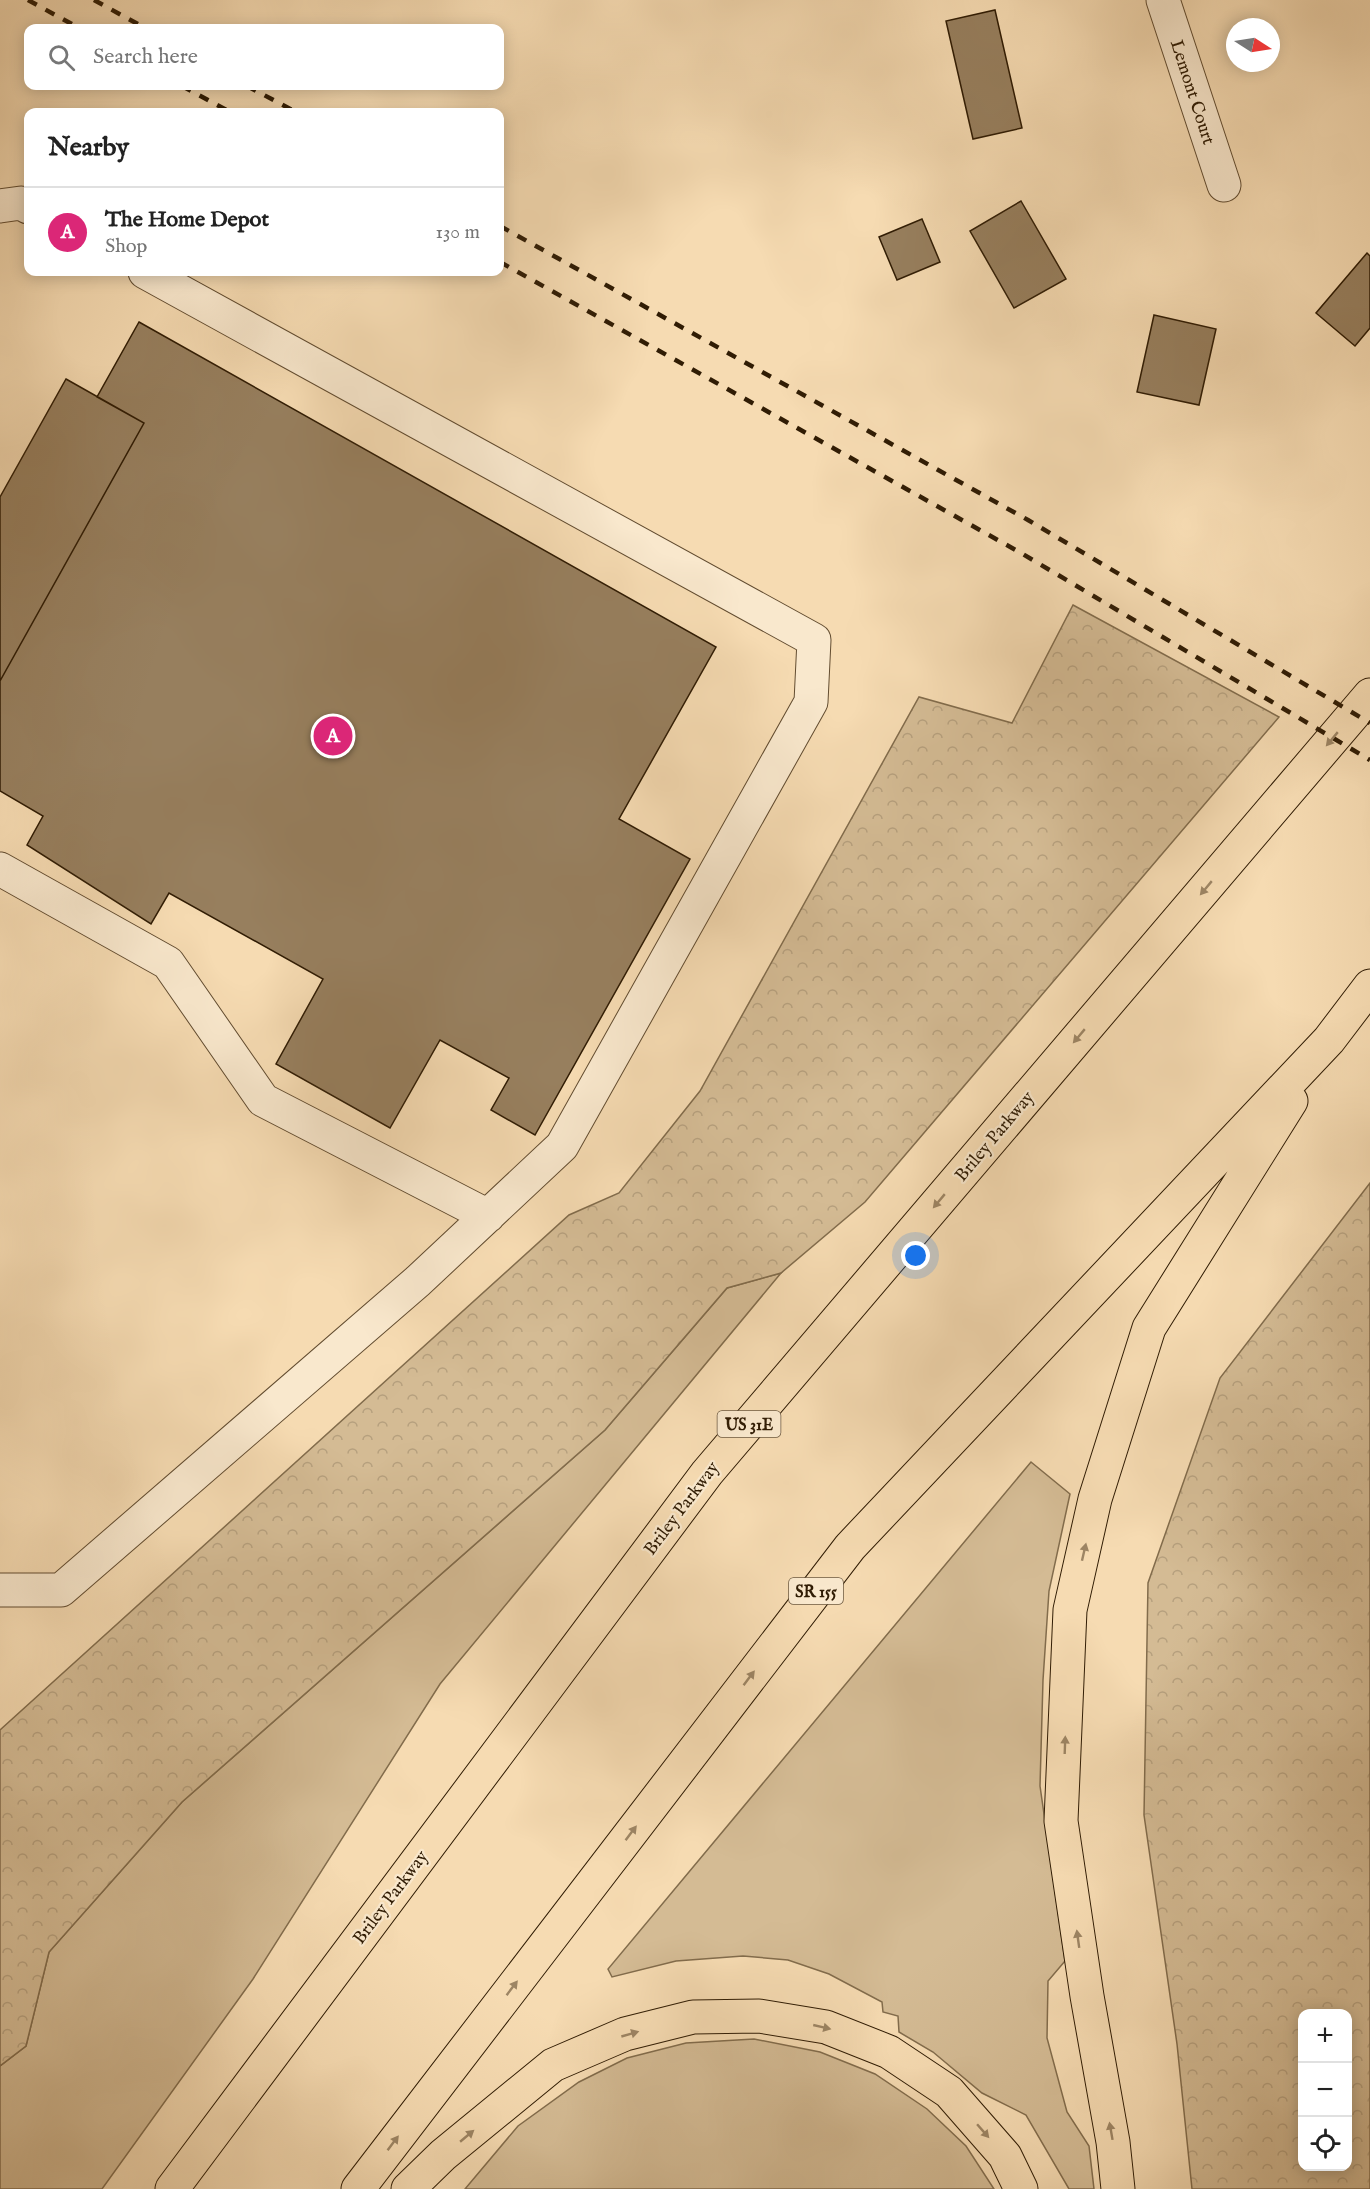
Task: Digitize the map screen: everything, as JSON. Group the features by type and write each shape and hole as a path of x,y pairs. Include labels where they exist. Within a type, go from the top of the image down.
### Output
{"highway":[{"name":"Briley Parkway","path":"172,2189 707,1473 1370,695"},
{"path":"1118,2189 1113,2142 1087,1996 1061,1821 1070,1610 1095,1499 1149,1328 1329,1040 1370,986"},
{"name":"SR 155","path":"358,2189 850,1546 1329,1040"},
{"path":"408,2189 443,2155 553,2066 625,2034 693,2017 759,2016 826,2027 889,2052 949,2092 1005,2156 1022,2189"}],"street":[{"name":"Lemont Court","path":"1163,0 1224,184"},
{"path":"0,206 21,203 24,205"},
{"path":"0,1590 61,1590 418,1281 562,1146 811,702 814,639 153,276"},
{"path":"0,869 168,963 263,1100 488,1216"}],"green space":[{"path":"1073,605 1279,717 865,1202 781,1273 727,1288 605,1430 182,1802 49,1952 26,2046 0,2066 0,1730 569,1215 619,1193 700,1091 919,697 1012,723"},
{"path":"1370,1183 1370,2189 1192,2189 1177,2044 1144,1815 1148,1583 1220,1378"},
{"path":"781,1273 440,1684 253,1979 102,2189 0,2189 0,2066 26,2046 49,1952 182,1802 605,1430 727,1288"},
{"path":"1031,1462 1070,1494 1049,1591 1043,1680 1040,1786 1065,1961 1048,1981 1047,2038 1067,2112 1089,2146 1094,2189 1069,2189 1026,2115 982,2093 933,2052 899,2032 898,2016 883,2012 882,2002 829,1974 788,1960 743,1956 676,1961 612,1977 608,1969"},
{"path":"754,2039 820,2052 875,2074 927,2109 966,2146 994,2189 465,2189 518,2126 579,2082 627,2058 686,2043"}],"building":[{"path":"995,10 1022,128 973,139 946,21"},
{"path":"1021,201 1066,279 1014,308 970,231"},
{"path":"922,219 940,262 897,280 879,237"},
{"path":"1367,253 1370,256 1370,328 1355,346 1316,313"},
{"path":"1154,315 1216,329 1199,405 1137,392"},
{"path":"139,322 716,647 619,819 690,859 535,1135 491,1110 509,1078 440,1040 390,1128 276,1064 323,979 169,893 151,924 27,845 43,816 0,791 0,681 144,423 97,397"},
{"path":"66,379 144,423 0,681 0,497"}],"railway":[{"path":"28,0 72,24"},
{"path":"94,0 138,24"},
{"path":"189,90 223,108"},
{"path":"255,90 288,108"},
{"path":"504,228 1028,520 1370,723"},
{"path":"504,264 1021,553 1370,760"}],"place":[{"name":"The Home Depot","path":"333,736"}]}
